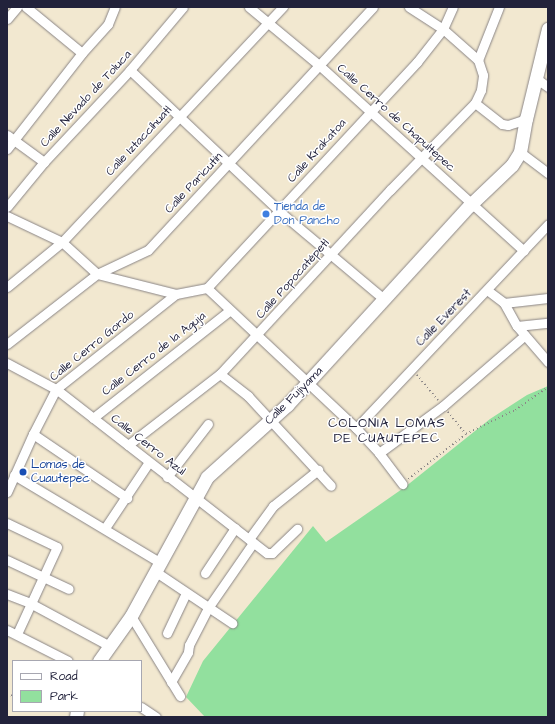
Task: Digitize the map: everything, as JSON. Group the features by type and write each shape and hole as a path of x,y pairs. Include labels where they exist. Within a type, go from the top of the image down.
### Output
{"street":[{"path":"7,19 17,7"},
{"path":"26,7 82,53"},
{"path":"7,149 10,137 108,24 114,7"},
{"name":"Calle Nevado de Toluca","path":"7,207 44,162 130,70 183,7"},
{"name":"Calle Cerro de Chapultepec","path":"250,7 268,24 320,66 422,156 524,251"},
{"name":"Calle Iztaccíhuatl","path":"7,286 62,242 178,116 283,7"},
{"name":"Calle Paricutín","path":"7,344 97,274 148,250 373,7"},
{"path":"410,7 443,30 478,60 500,7"},
{"name":"Calle Krakatoa","path":"207,288 370,110 417,62 443,30 453,7"},
{"path":"548,29 526,119 520,152 548,173"},
{"name":"Calle Popocatépetl","path":"128,445 220,374 259,335 422,156 475,103 481,90 483,75 478,60"},
{"path":"130,70 279,210 384,299"},
{"path":"537,79 548,87"},
{"path":"475,103 502,124 508,125 526,119"},
{"path":"10,137 44,162"},
{"name":"Calle Fujiyama","path":"100,660 108,645 131,616 159,568 194,496 207,476 224,459 272,420 307,384 473,202 512,165 520,152"},
{"path":"7,216 62,242 97,274 176,294 207,288 259,335 307,384 356,428 379,453 402,484"},
{"name":"Calle Everest","path":"356,428 548,224"},
{"path":"487,290 504,303 517,326 548,362"},
{"name":"Calle Cerro Gordo","path":"7,492 32,434 56,389 176,294"},
{"path":"504,303 548,298"},
{"name":"Calle Cerro de la Aguja","path":"93,418 230,310"},
{"path":"517,326 548,323"},
{"path":"379,453 443,406 525,335"},
{"name":"Calle Cerro Azul","path":"7,363 56,389 167,477 269,553 297,529"},
{"path":"220,374 248,396 272,420 331,486"},
{"path":"167,477 208,424"},
{"path":"32,434 127,498"},
{"path":"105,528 127,498 149,462"},
{"path":"171,682 188,652 189,645 208,608 273,506 318,470"},
{"path":"14,475 105,528 159,568 186,593 232,623"},
{"path":"7,523 57,547 16,634"},
{"path":"204,573 234,528"},
{"path":"7,560 69,589"},
{"path":"167,633 186,593"},
{"path":"7,594 30,603 108,645"},
{"path":"131,616 180,696"},
{"path":"7,630 66,660"},
{"path":"142,708 156,717"}],"path":[{"path":"412,369 466,434"},
{"path":"402,484 466,434 515,410 548,387"}],"green space":[{"path":"548,386 548,717 205,717 186,697 203,661 313,526 326,542 405,487 490,419 527,395"}],"place":[{"name":"Tienda de Don Pancho","path":"266,214"},
{"name":"Lomas de Cuautepec","path":"23,472"}],"district":[{"name":"COLONIA LOMAS DE CUAUTEPEC","path":"387,432"}]}
